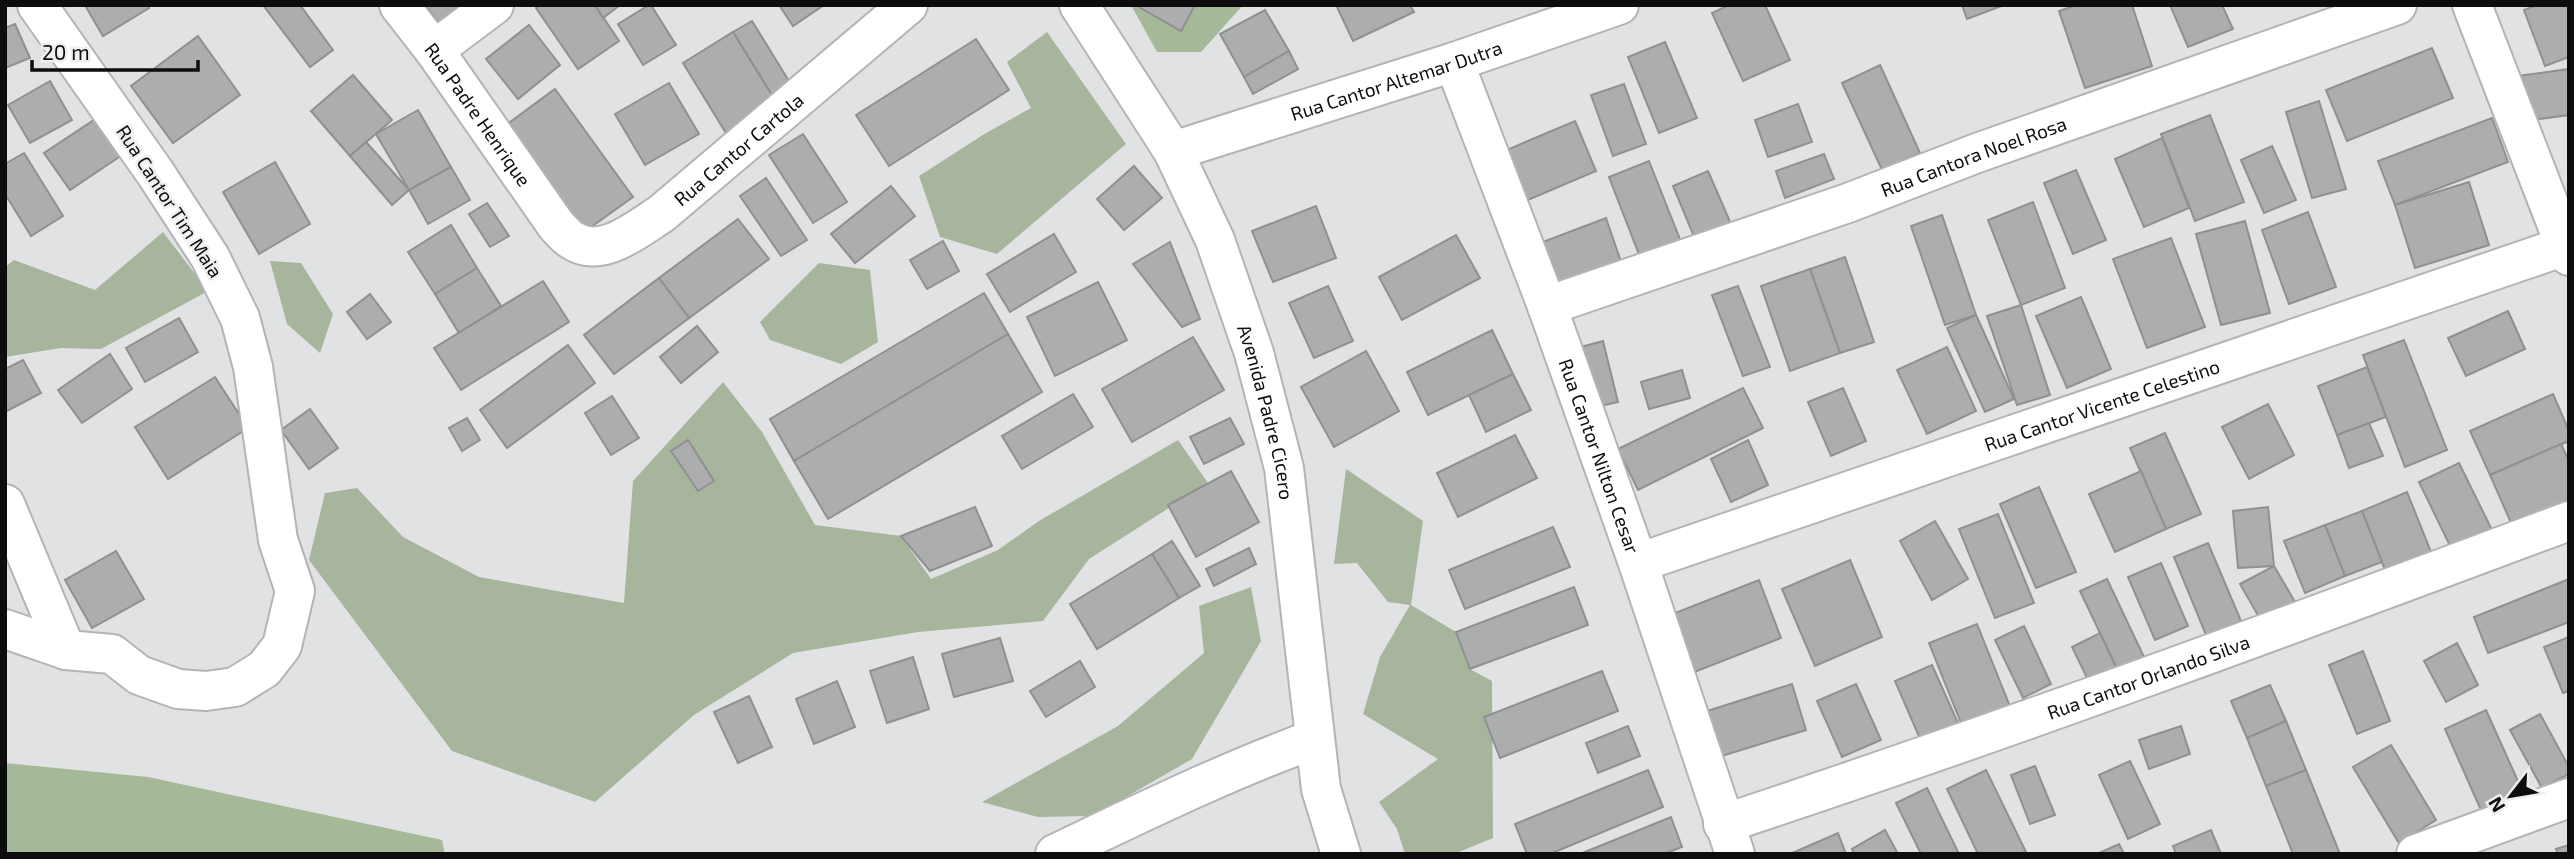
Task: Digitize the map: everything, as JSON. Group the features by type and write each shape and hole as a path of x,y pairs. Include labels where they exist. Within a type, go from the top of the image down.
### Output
{"street":[{"name":"Rua Cantor Tim Maia","path":"5,629 66,650 112,654 139,675 177,689 206,691 235,687 264,669 282,646 295,591 278,540 255,380 240,318 204,247 37,5"},
{"name":"Rua Padre Henrique","path":"399,5 434,50 556,225"},
{"path":"434,50 494,5"},
{"name":"Rua Cantor Cartola","path":"556,225 572,241 587,246 603,246 626,236 661,214 908,5"},
{"name":"Avenida Padre Cicero","path":"1079,5 1173,151 1215,240 1254,354 1284,468 1321,789 1341,854"},
{"name":"Rua Cantor Altemar Dutra","path":"1173,151 1454,62 1619,5"},
{"name":"Rua Cantora Noel Rosa","path":"1547,306 1848,202 1977,153 2397,5"},
{"path":"2472,5 2567,251"},
{"name":"Rua Cantor Nilton Cesar","path":"1454,62 1547,306 1638,563 1729,839"},
{"name":"Rua Cantor Vicente Celestino","path":"1638,563 2567,251"},
{"path":"5,504 66,650"},
{"name":"Rua Cantor Orlando Silva","path":"1729,839 1938,753 2569,521"},
{"path":"1055,854 1209,781 1315,739"},
{"path":"2416,854 2569,798"}],"green space":[{"path":"1131,5 1243,5 1201,52 1157,52"},
{"path":"1047,32 1126,144 997,254 940,237 919,176 1031,108 1007,62"},
{"path":"163,232 208,291 101,349 61,348 5,357 5,267 14,260 95,290"},
{"path":"270,261 301,263 333,314 320,353 287,324"},
{"path":"819,263 870,270 878,342 841,364 770,340 760,322"},
{"path":"723,382 762,432 815,525 901,536 931,579 998,550 1039,521 1178,440 1208,483 1089,559 1043,621 918,632 793,653 694,715 595,802 452,751 309,560 325,493 357,488 403,537 479,577 624,603 633,481"},
{"path":"1346,469 1423,521 1411,605 1456,632 1470,669 1492,681 1493,838 1454,854 1405,854 1397,829 1379,802 1438,759 1363,714 1380,657 1410,605 1388,602 1357,563 1334,564"},
{"path":"1251,587 1261,641 1192,759 1093,816 1038,817 982,802 1118,726 1204,653 1199,606"},
{"path":"5,763 148,777 442,840 445,854 5,854"}],"building":[{"path":"148,5 149,8 103,36 86,7"},
{"path":"263,5 300,5 333,50 310,67"},
{"path":"425,5 465,5 441,25"},
{"path":"540,5 595,5 619,41 578,69 536,8"},
{"path":"595,5 620,5 603,18"},
{"path":"649,5 676,45 643,65 618,24"},
{"path":"779,5 824,5 793,26"},
{"path":"1195,5 1181,31 1139,7"},
{"path":"1336,5 1410,5 1414,12 1353,41"},
{"path":"1729,5 1765,5 1790,60 1743,81 1712,13"},
{"path":"1962,5 2004,5 1967,19"},
{"path":"2076,5 2132,5 2152,66 2085,88 2059,11"},
{"path":"2170,5 2222,5 2233,29 2188,47"},
{"path":"2537,5 2569,5 2569,57 2545,66 2524,10"},
{"path":"1265,10 1289,51 1244,77 1220,34"},
{"path":"752,21 795,91 776,102 733,32"},
{"path":"15,24 30,58 5,68 5,28"},
{"path":"529,25 560,65 518,99 486,59"},
{"path":"733,32 776,102 726,133 683,63"},
{"path":"198,36 240,95 173,143 131,86"},
{"path":"976,39 1009,90 889,166 856,115"},
{"path":"1665,42 1697,118 1659,133 1628,57"},
{"path":"2432,48 2453,98 2347,141 2326,90"},
{"path":"1289,51 1298,69 1253,94 1244,77"},
{"path":"1880,65 1920,153 1882,170 1842,83"},
{"path":"2569,69 2569,115 2524,121 2517,76"},
{"path":"353,75 392,120 350,156 311,111"},
{"path":"50,81 72,120 30,143 8,105"},
{"path":"669,83 699,134 645,165 615,114"},
{"path":"1624,84 1646,144 1613,156 1591,95"},
{"path":"555,89 633,197 584,232 506,125"},
{"path":"2319,101 2346,189 2312,198 2286,112"},
{"path":"1798,104 1812,142 1768,157 1755,120"},
{"path":"418,110 451,167 409,190 376,134"},
{"path":"2210,115 2244,202 2195,221 2161,134"},
{"path":"97,118 122,155 70,190 44,153"},
{"path":"2492,118 2508,162 2395,205 2378,161"},
{"path":"1575,121 1596,171 1523,202 1502,152"},
{"path":"803,134 847,202 813,223 769,155"},
{"path":"2162,138 2189,208 2144,227 2115,159"},
{"path":"366,142 409,190 392,205 350,156"},
{"path":"2272,146 2296,200 2264,213 2241,160"},
{"path":"24,153 63,216 31,236 5,194 5,164"},
{"path":"1824,154 1834,179 1785,198 1776,171"},
{"path":"1649,161 1681,242 1640,257 1609,177"},
{"path":"275,162 310,224 259,254 223,192"},
{"path":"1134,166 1162,198 1124,230 1097,199"},
{"path":"451,167 470,200 428,224 409,190"},
{"path":"2076,170 2106,240 2073,254 2044,183"},
{"path":"1708,171 1731,224 1695,239 1673,186"},
{"path":"766,178 807,240 781,256 740,196"},
{"path":"2469,182 2489,245 2415,268 2395,205"},
{"path":"891,186 915,216 855,263 831,234"},
{"path":"2033,202 2065,288 2021,305 1988,220"},
{"path":"487,203 509,236 490,247 469,214"},
{"path":"1316,206 1336,258 1273,282 1252,231"},
{"path":"2308,212 2336,287 2289,304 2262,230"},
{"path":"1942,215 1976,315 1945,325 1911,226"},
{"path":"1606,218 1621,262 1557,287 1540,243"},
{"path":"738,219 769,259 689,318 659,278"},
{"path":"2245,221 2270,313 2221,325 2196,234"},
{"path":"451,225 477,268 435,294 408,252"},
{"path":"1054,234 1076,272 1010,312 987,274"},
{"path":"1456,235 1480,278 1402,320 1379,277"},
{"path":"2171,238 2205,327 2147,348 2113,259"},
{"path":"943,241 959,271 927,289 910,260"},
{"path":"1170,242 1200,319 1182,327 1133,264"},
{"path":"1845,257 1874,342 1840,353 1810,269"},
{"path":"477,268 501,306 459,333 435,294"},
{"path":"1810,269 1840,353 1790,371 1761,286"},
{"path":"659,278 689,318 614,374 584,335"},
{"path":"543,281 569,322 461,390 434,348"},
{"path":"1098,282 1127,340 1055,376 1027,317"},
{"path":"1328,286 1353,341 1314,358 1289,303"},
{"path":"1738,286 1770,367 1743,376 1712,295"},
{"path":"984,293 1008,334 794,461 770,419"},
{"path":"370,294 391,322 367,339 347,312"},
{"path":"2081,297 2111,369 2067,388 2036,316"},
{"path":"2021,305 2050,395 2017,405 1987,316"},
{"path":"2508,311 2525,349 2466,376 2448,338"},
{"path":"1976,315 2014,399 1985,412 1947,328"},
{"path":"179,318 198,352 145,382 126,348"},
{"path":"697,326 718,352 681,383 660,357"},
{"path":"1492,330 1513,374 1428,415 1407,372"},
{"path":"1008,334 1042,392 828,519 794,461"},
{"path":"1193,337 1224,390 1132,442 1102,389"},
{"path":"2404,340 2447,450 2405,467 2363,355"},
{"path":"1603,341 1618,402 1591,408 1577,348"},
{"path":"568,345 595,383 507,448 480,410"},
{"path":"1947,347 1976,411 1927,434 1897,370"},
{"path":"1366,351 1399,411 1334,447 1301,387"},
{"path":"110,354 132,389 82,423 58,390"},
{"path":"23,360 41,393 5,412 5,369"},
{"path":"2367,367 2386,417 2337,435 2318,386"},
{"path":"1682,370 1690,398 1649,409 1641,382"},
{"path":"1513,374 1531,410 1486,432 1469,395"},
{"path":"215,377 248,428 168,479 135,427"},
{"path":"1743,388 1763,428 1638,490 1618,449"},
{"path":"1843,388 1866,441 1831,456 1808,402"},
{"path":"1073,394 1093,427 1022,469 1002,436"},
{"path":"2553,394 2569,431 2569,441 2490,475 2470,431"},
{"path":"612,396 639,438 611,455 585,413"},
{"path":"2268,404 2294,455 2249,479 2222,427"},
{"path":"310,409 338,448 309,469 281,430"},
{"path":"467,418 480,440 462,451 449,428"},
{"path":"1230,418 1244,444 1204,464 1190,437"},
{"path":"2369,423 2383,456 2349,468 2337,435"},
{"path":"2165,433 2201,514 2166,529 2130,448"},
{"path":"1515,435 1537,478 1458,517 1437,473"},
{"path":"688,440 714,481 698,491 671,451"},
{"path":"1748,440 1768,485 1731,502 1711,459"},
{"path":"2561,444 2569,461 2569,500 2512,525 2490,475"},
{"path":"2459,463 2493,532 2453,552 2419,482"},
{"path":"1231,471 1259,522 1196,557 1168,505"},
{"path":"2141,471 2166,529 2115,552 2089,494"},
{"path":"2039,487 2076,572 2036,588 2000,504"},
{"path":"2407,492 2435,562 2389,580 2362,511"},
{"path":"975,507 992,546 930,571 901,536"},
{"path":"2268,507 2274,566 2238,568 2233,511"},
{"path":"2362,511 2382,562 2345,576 2325,525"},
{"path":"1998,514 2034,603 1995,618 1959,529"},
{"path":"1935,521 1968,579 1932,600 1900,541"},
{"path":"2325,525 2345,576 2305,593 2284,541"},
{"path":"1553,527 1570,567 1465,609 1449,570"},
{"path":"1172,541 1200,586 1179,598 1152,554"},
{"path":"2208,543 2241,621 2206,635 2174,557"},
{"path":"1249,548 1256,564 1214,586 1206,569"},
{"path":"116,551 144,599 92,628 65,580"},
{"path":"1152,554 1179,598 1097,649 1070,604"},
{"path":"1850,560 1882,637 1815,666 1782,589"},
{"path":"2161,563 2188,626 2155,640 2128,577"},
{"path":"2274,566 2298,607 2264,626 2240,584"},
{"path":"2107,579 2144,657 2117,669 2080,591"},
{"path":"2569,579 2569,622 2488,653 2474,617"},
{"path":"1759,580 1781,638 1692,673 1670,615"},
{"path":"1574,587 1588,625 1470,669 1456,632"},
{"path":"1977,624 2011,709 1963,728 1929,643"},
{"path":"2024,626 2051,684 2023,698 1995,640"},
{"path":"2100,633 2117,669 2089,682 2072,647"},
{"path":"2569,637 2569,691 2563,693 2544,647"},
{"path":"1000,638 1013,681 954,697 942,654"},
{"path":"2457,643 2478,685 2446,702 2424,661"},
{"path":"2363,651 2390,721 2357,734 2329,665"},
{"path":"913,657 929,709 887,723 870,671"},
{"path":"1080,661 1095,687 1046,717 1030,691"},
{"path":"1932,665 1962,732 1924,748 1895,681"},
{"path":"1602,671 1618,711 1500,758 1484,717"},
{"path":"837,681 855,727 814,744 796,699"},
{"path":"1792,684 1806,730 1712,759 1698,714"},
{"path":"1856,684 1881,740 1842,757 1817,701"},
{"path":"2270,685 2286,721 2247,738 2231,701"},
{"path":"749,696 772,747 738,763 714,712"},
{"path":"2486,710 2526,799 2484,817 2445,729"},
{"path":"2540,714 2569,767 2569,774 2542,788 2510,730"},
{"path":"2286,721 2306,770 2266,786 2247,738"},
{"path":"1628,726 1640,756 1598,773 1586,743"},
{"path":"2181,726 2190,754 2149,769 2139,740"},
{"path":"2391,745 2436,820 2399,843 2353,767"},
{"path":"2130,761 2160,824 2128,839 2099,775"},
{"path":"2035,766 2055,815 2030,824 2011,775"},
{"path":"1648,770 1663,807 1550,854 1527,854 1515,824"},
{"path":"1986,770 2027,854 1978,854 1947,789"},
{"path":"2306,770 2340,854 2293,854 2266,786"},
{"path":"1927,788 1959,854 1921,854 1896,803"},
{"path":"1671,817 1682,847 1664,854 1580,854"},
{"path":"1885,830 1898,854 1854,854 1852,849"},
{"path":"2211,830 2221,854 2176,854 2173,846"},
{"path":"1838,833 1846,854 1790,854"},
{"path":"2119,844 2124,854 2097,854"},
{"path":"2569,845 2569,854 2558,854 2556,849"}]}
